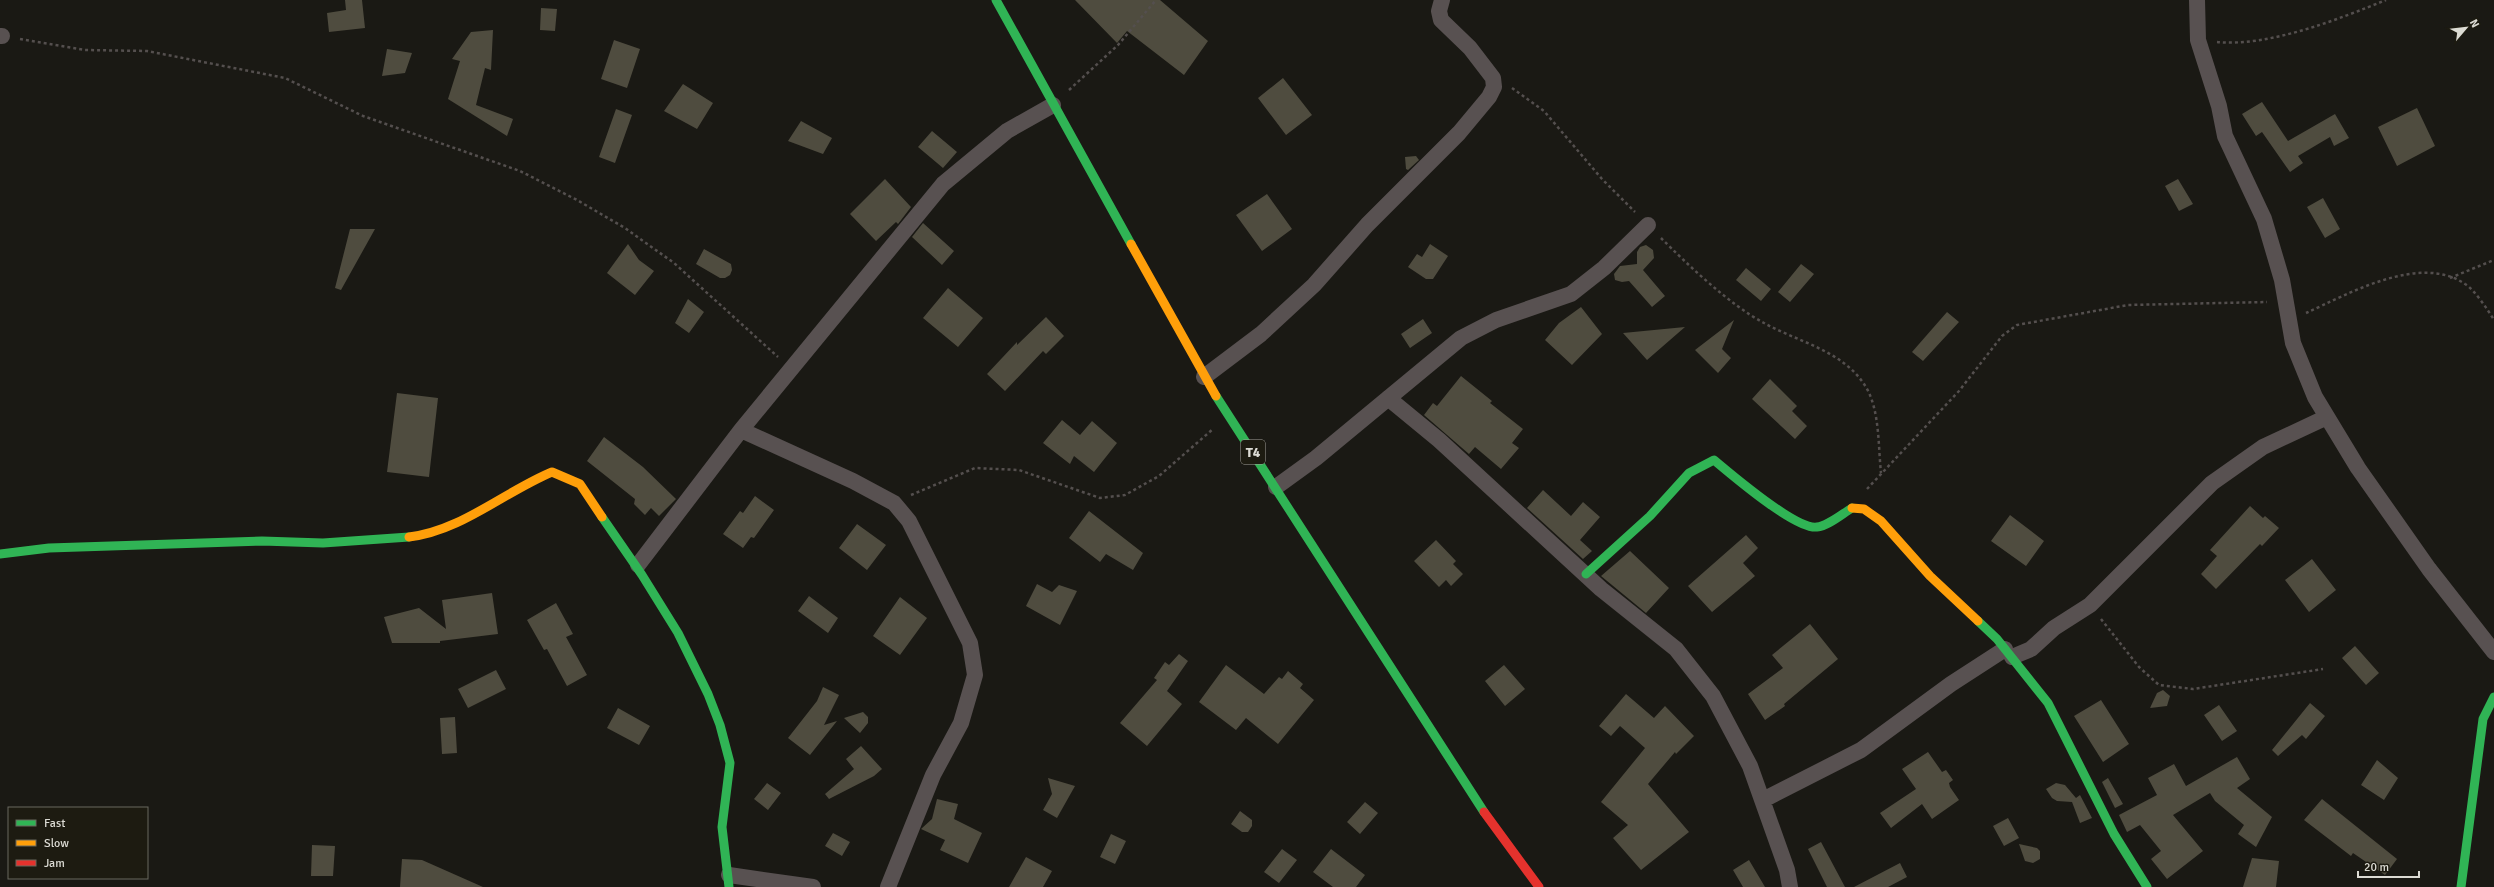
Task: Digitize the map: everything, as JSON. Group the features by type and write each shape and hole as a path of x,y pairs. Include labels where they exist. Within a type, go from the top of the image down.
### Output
{"main road":[{"name":"T4","path":"996,0 1204,377 1475,799 1539,887"},
{"path":"1586,574 1659,507 1687,474 1714,460 1750,490 1806,527 1819,528 1854,507 1864,509 1881,521 1930,576 2008,653 2048,704 2114,834 2147,887"},
{"path":"0,554 49,548 262,541 323,543 411,537 446,528 530,482 552,472 579,484 638,565 697,671 721,729 729,757 729,783 722,818 723,844 729,881"},
{"path":"2461,887 2483,719 2494,697"}],"street":[{"path":"1204,377 1261,334 1314,285 1367,225 1459,133 1489,97 1494,87 1493,78 1470,48 1440,20 1439,11 1442,0"},
{"path":"2197,0 2198,40 2219,106 2225,136 2264,219 2286,302 2293,343 2315,397 2358,468 2424,562 2494,652"},
{"path":"638,565 741,430 942,184 1006,131 1053,105"},
{"path":"1276,487 1316,458 1461,338 1496,320 1571,294 1604,268 1648,225"},
{"path":"1388,398 1439,440 1644,625 1676,649 1713,696 1750,766 1787,870 1790,887"},
{"path":"1762,800 1861,750 1951,684 2008,653 2031,649 2054,628 2090,605 2212,483 2264,447 2327,417"},
{"path":"741,430 853,481 894,503 909,521 970,643 975,675 961,724 933,775 888,887"},
{"path":"729,881 813,887"}],"path":[{"path":"1053,105 1118,45 1156,0"},
{"path":"2198,40 2224,43 2268,38 2316,27 2386,0"},
{"path":"1,36 85,50 147,51 285,78 363,116 520,171 611,220 674,264 792,369"},
{"path":"1493,78 1518,91 1544,111 1602,179 1648,225 1724,294 1763,323 1836,357 1853,370 1865,385 1874,409 1881,472"},
{"path":"2450,278 2494,260"},
{"path":"2289,321 2357,290 2400,275 2438,273 2466,284 2494,320"},
{"path":"1854,507 1881,472 1959,391 2002,336 2017,325 2128,305 2286,302"},
{"path":"894,503 976,468 1019,470 1100,498 1125,495 1159,476 1229,416"},
{"path":"2090,605 2125,651 2159,685 2193,689 2323,669"}],"building":[{"path":"345,0 362,0 365,28 329,32 327,13 346,10"},
{"path":"1075,0 1160,0 1208,41 1184,75 1127,31 1117,43"},
{"path":"541,8 557,9 555,31 540,30"},
{"path":"493,30 491,70 485,68 476,105 513,119 507,136 448,99 460,61 452,59 471,32"},
{"path":"614,40 640,49 627,88 601,79"},
{"path":"387,49 412,53 405,73 382,76"},
{"path":"1283,78 1312,115 1286,135 1258,98"},
{"path":"683,84 713,103 697,129 664,111"},
{"path":"2262,102 2288,141 2335,114 2349,138 2334,146 2330,137 2298,156 2303,163 2290,172 2262,132 2256,136 2242,114"},
{"path":"2417,108 2435,146 2397,166 2378,127"},
{"path":"616,109 632,115 615,163 599,157"},
{"path":"801,121 832,138 823,154 788,141"},
{"path":"932,131 957,152 943,168 918,147"},
{"path":"1416,156 1419,160 1408,170 1406,169 1405,157"},
{"path":"885,179 911,207 898,224 896,222 876,241 850,214"},
{"path":"2178,179 2193,204 2179,211 2165,186"},
{"path":"1267,194 1292,229 1262,251 1236,215"},
{"path":"2323,198 2340,229 2325,238 2307,207"},
{"path":"923,223 954,251 942,265 912,237"},
{"path":"350,229 375,229 341,290 335,288"},
{"path":"628,244 639,260 654,271 635,295 607,273"},
{"path":"1430,244 1448,256 1433,279 1426,279 1408,267 1417,254 1422,257"},
{"path":"1646,245 1653,250 1654,258 1643,270 1665,296 1652,307 1629,281 1622,282 1615,280 1614,274 1620,266 1637,264 1637,252 1640,247"},
{"path":"704,249 731,264 732,270 730,275 725,278 720,278 696,264"},
{"path":"1801,264 1814,274 1790,302 1778,292"},
{"path":"1746,268 1771,289 1761,301 1736,280"},
{"path":"948,288 983,318 958,347 923,318"},
{"path":"688,299 704,312 689,333 675,323"},
{"path":"1581,307 1602,334 1572,365 1545,340 1559,323"},
{"path":"1947,312 1959,322 1923,361 1912,352"},
{"path":"1046,317 1064,336 1046,354 1043,351 1005,391 987,374 1017,342 1017,345"},
{"path":"1423,319 1432,333 1410,348 1401,334"},
{"path":"1734,320 1722,349 1731,358 1718,373 1695,350"},
{"path":"1685,327 1647,360 1623,333"},
{"path":"1461,376 1492,401 1490,403 1523,429 1512,443 1519,448 1501,469 1475,447 1469,454 1424,415 1433,403 1437,406"},
{"path":"1770,379 1797,406 1792,411 1807,426 1795,439 1752,399"},
{"path":"397,393 438,398 429,477 387,472"},
{"path":"1062,420 1080,435 1092,421 1117,443 1094,472 1074,456 1070,464 1043,443"},
{"path":"604,437 643,467 676,499 659,516 651,508 645,515 634,504 635,499 587,461"},
{"path":"1543,490 1571,516 1583,502 1600,517 1580,540 1592,551 1583,559 1527,508"},
{"path":"755,496 774,510 754,538 751,537 743,548 723,534 740,511 743,513"},
{"path":"2250,506 2263,518 2265,516 2279,528 2262,546 2260,544 2216,589 2201,574 2217,556 2210,550"},
{"path":"1089,511 1143,553 1133,570 1106,554 1100,562 1069,538"},
{"path":"2010,515 2044,541 2026,566 1991,541"},
{"path":"857,524 886,545 867,570 839,548"},
{"path":"1746,535 1758,548 1743,563 1755,576 1712,612 1688,586"},
{"path":"1436,540 1456,561 1453,564 1463,574 1451,586 1446,580 1439,587 1414,561"},
{"path":"1630,551 1669,588 1646,613 1601,576"},
{"path":"2312,559 2336,590 2309,612 2285,580"},
{"path":"1037,584 1052,592 1059,585 1077,591 1060,625 1026,606"},
{"path":"492,593 498,634 440,641 440,643 392,643 384,617 419,608 446,629 442,600"},
{"path":"809,596 838,618 828,633 798,611"},
{"path":"900,597 927,618 900,655 873,636"},
{"path":"556,603 573,634 566,637 587,675 567,686 547,649 544,650 527,620"},
{"path":"1810,624 1838,659 1784,704 1785,706 1765,720 1748,694 1783,668 1772,655"},
{"path":"2355,646 2379,673 2366,685 2342,658"},
{"path":"1179,654 1188,661 1167,691 1182,704 1147,746 1120,723 1157,680 1154,678 1165,662 1169,665"},
{"path":"1226,665 1264,694 1279,677 1282,679 1288,671 1303,684 1300,688 1314,700 1278,744 1246,718 1236,730 1199,702"},
{"path":"1504,665 1525,689 1505,706 1485,681"},
{"path":"496,670 506,689 468,708 458,689"},
{"path":"823,687 839,695 824,725 837,721 810,755 788,738 817,701"},
{"path":"2163,690 2170,696 2167,706 2150,708 2157,693"},
{"path":"1626,694 1654,718 1665,706 1694,736 1676,754 1675,752 1648,784 1689,832 1641,870 1613,838 1628,825 1601,802 1645,748 1620,726 1611,736 1599,726"},
{"path":"2101,700 2129,744 2103,762 2074,716"},
{"path":"2310,703 2325,716 2306,739 2302,735 2278,756 2272,750"},
{"path":"2219,705 2237,731 2222,741 2204,715"},
{"path":"618,708 650,726 639,745 607,728"},
{"path":"863,712 868,717 868,723 860,733 844,718"},
{"path":"455,717 457,753 442,754 440,718"},
{"path":"861,746 882,769 874,776 829,799 825,794 854,769 846,759"},
{"path":"1928,752 1942,772 1946,770 1953,780 1949,783 1950,787 1959,800 1932,819 1922,804 1891,828 1880,813 1916,789 1902,769"},
{"path":"2237,757 2250,779 2237,788 2272,817 2256,847 2238,834 2244,825 2215,801 2210,793 2173,815 2203,851 2167,879 2151,859 2161,851 2140,825 2127,832 2119,815 2157,795 2148,778 2174,764 2186,786"},
{"path":"2377,760 2398,778 2384,800 2361,785"},
{"path":"1048,778 1075,786 1057,818 1043,810 1052,794"},
{"path":"2108,778 2123,804 2115,808 2102,782"},
{"path":"767,783 781,793 768,810 754,799"},
{"path":"2056,783 2065,785 2076,798 2080,795 2092,818 2080,823 2072,802 2057,801 2052,798 2046,789"},
{"path":"937,799 958,804 954,819 982,833 968,863 940,850 945,840 921,829 932,819"},
{"path":"2322,799 2397,859 2385,875 2353,853 2351,856 2304,820"},
{"path":"1365,802 1378,813 1360,834 1347,822"},
{"path":"1240,811 1252,820 1252,826 1248,832 1242,832 1231,824"},
{"path":"2008,818 2019,838 2004,846 1993,826"},
{"path":"833,833 850,842 842,856 825,846"},
{"path":"1111,834 1126,841 1115,864 1100,857"},
{"path":"1821,842 1845,887 1827,887 1808,849"},
{"path":"2019,844 2037,848 2040,851 2040,859 2033,863 2025,861"},
{"path":"312,845 335,846 333,876 311,876"},
{"path":"1282,849 1297,860 1279,883 1264,872"},
{"path":"1331,849 1365,875 1356,887 1333,887 1313,872"},
{"path":"1026,857 1052,871 1043,887 1009,887"},
{"path":"2252,858 2279,861 2276,887 2243,887"},
{"path":"402,859 422,860 483,887 400,887"},
{"path":"1749,860 1765,887 1743,887 1733,870"},
{"path":"1900,863 1907,877 1888,887 1854,887"}],"traffic: fast":[{"path":"996,0 1131,244"},
{"path":"1216,396 1484,812"},
{"path":"1586,574 1650,516 1689,473 1714,460 1764,500 1807,526 1821,526 1852,508"},
{"path":"602,517 642,575 678,633 708,694 720,725 730,763 722,827 729,887"},
{"path":"0,554 49,548 262,541 323,543 409,537"},
{"path":"1978,621 1997,639 2048,703 2114,834 2147,887"},
{"path":"2461,887 2483,719 2494,697"}],"traffic: slow":[{"path":"1131,244 1216,396"},
{"path":"409,537 447,527 482,510 534,480 552,472 580,484 602,517"},
{"path":"1852,508 1864,509 1881,521 1930,576 1978,621"}],"traffic: jam":[{"path":"1484,812 1539,887"}]}
